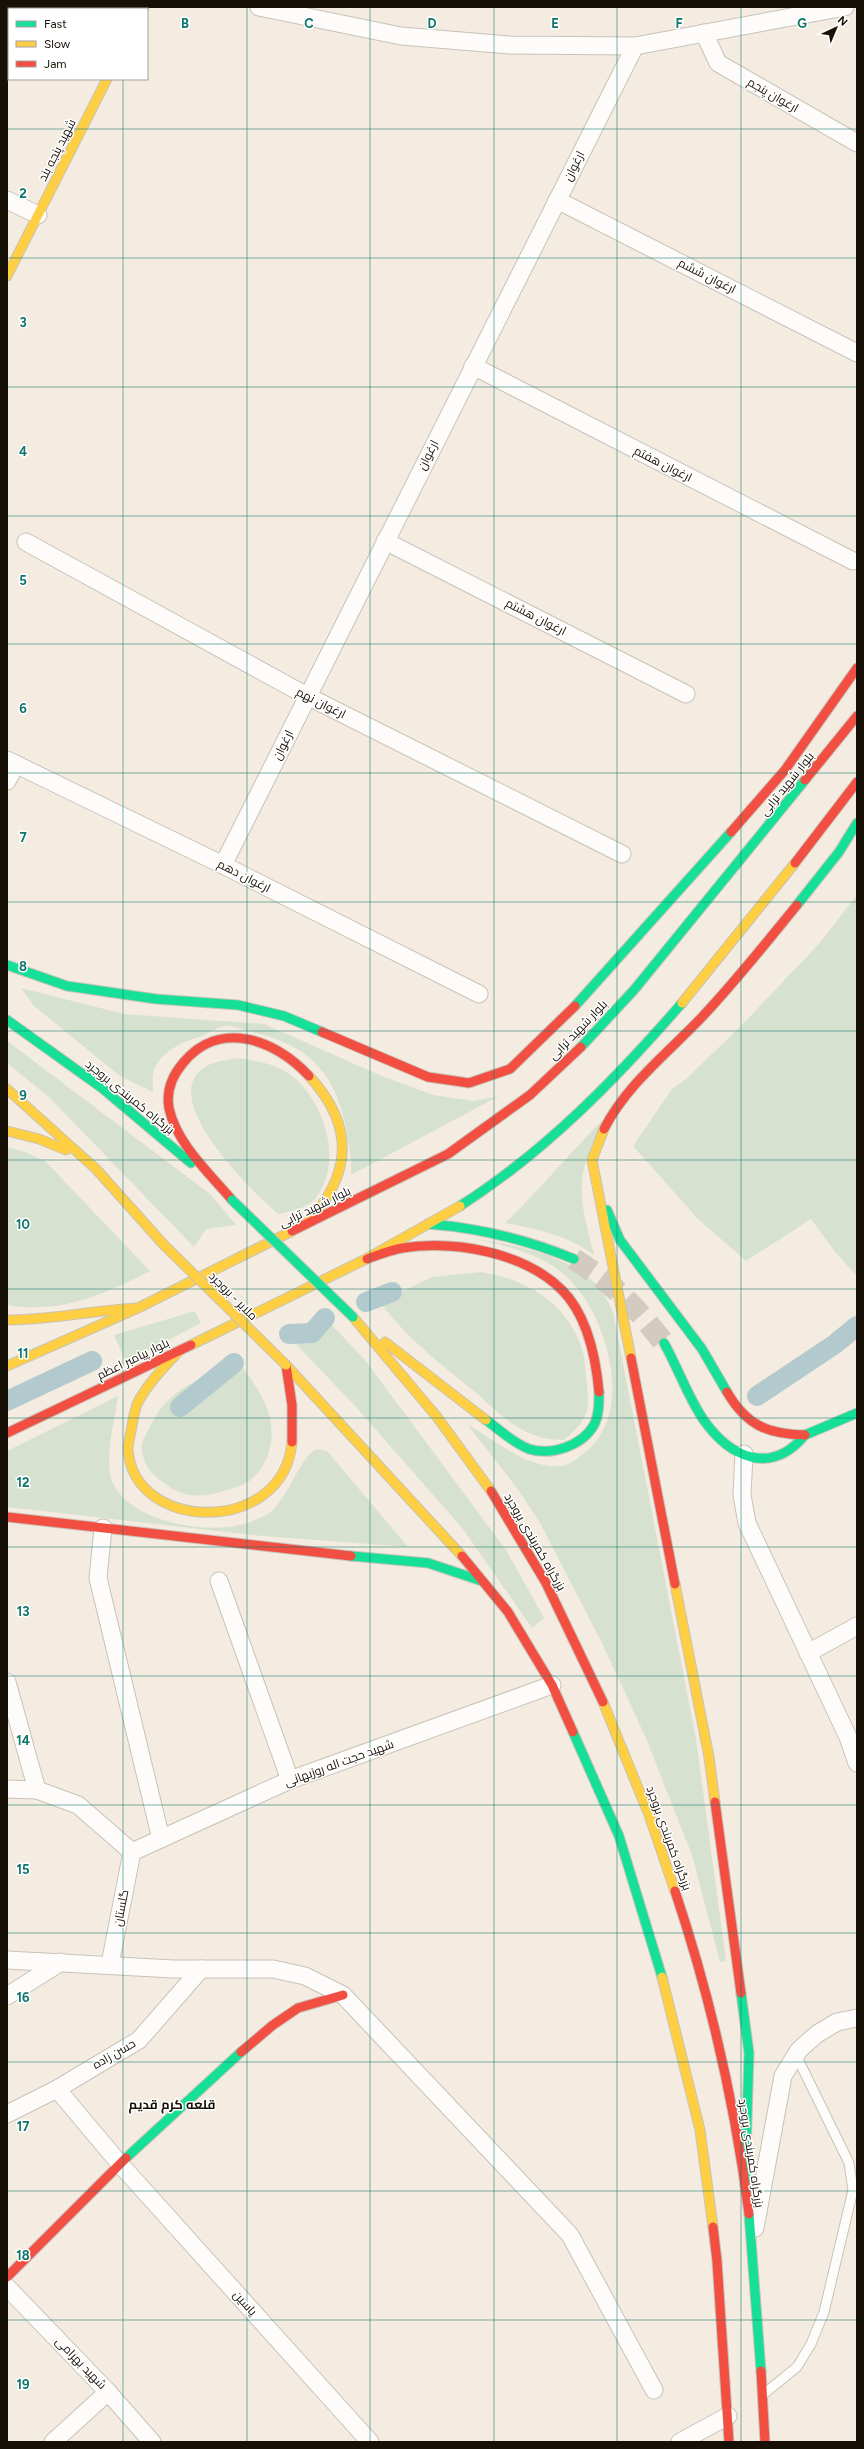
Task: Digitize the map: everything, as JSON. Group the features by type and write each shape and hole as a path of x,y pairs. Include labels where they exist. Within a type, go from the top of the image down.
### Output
{"main road":[{"name":"شهید پنجه بند","path":"7,276 102,81"},
{"path":"7,965 67,986 156,999 238,1005 284,1016 428,1077 469,1083 510,1069 579,1002 676,896 785,770 857,668"},
{"name":"بلوار شهید ترابی","path":"138,1308 448,1154 530,1095 573,1056 634,990 857,716"},
{"path":"367,1259 428,1224 498,1180 552,1137 623,1071 684,1004 822,830 857,782"},
{"path":"745,2185 749,2053 709,1757 592,1170 594,1152 602,1129 614,1110 704,1015 839,852 857,823"},
{"name":"بزرگراه کمربندی بروجرد","path":"7,1020 44,1044 135,1113 232,1200"},
{"path":"306,1225 329,1197 339,1176 343,1153 341,1128 332,1105 304,1068 282,1052 258,1042 236,1037 215,1039 193,1051 177,1069 167,1096 176,1126 198,1159 232,1200 353,1317 510,1438 525,1447 539,1451 558,1450 574,1445 587,1433 597,1417 595,1368 580,1315 562,1290 538,1273 512,1260 452,1246 401,1248 367,1259"},
{"path":"7,1089 96,1169"},
{"path":"7,1131 46,1142 67,1151 96,1169"},
{"name":"ملایر - بروجرد","path":"96,1169 164,1245 286,1365"},
{"path":"592,1170 620,1240 702,1349 736,1407 754,1423 778,1434 805,1435 856,1415"},
{"path":"428,1224 466,1226 498,1231 532,1241 574,1259"},
{"name":"بلوار پیامبر اعظم","path":"7,1433 367,1259"},
{"path":"7,1320 31,1320 100,1310 138,1308"},
{"path":"7,1366 138,1308"},
{"name":"بزرگراه کمربندی بروجرد","path":"353,1317 483,1478 518,1532 565,1620 605,1705 653,1826 699,1966 727,2080 745,2185 762,2395 764,2442"},
{"path":"664,1343 703,1418 722,1439 744,1454 764,1458 784,1455 794,1448 805,1435"},
{"path":"180,1350 145,1392 134,1413 128,1450 132,1474 145,1491 159,1502 185,1511 202,1513 234,1510 251,1504 276,1485 285,1472 291,1452 293,1424 286,1365"},
{"path":"286,1365 441,1531 486,1582 529,1644 552,1684 619,1836 641,1903 682,2050 700,2130 712,2218 729,2442"},
{"path":"7,1516 300,1551 428,1563 445,1567 486,1582"},
{"path":"7,2277 120,2164 273,2025 298,2008 343,1995"}],"street":[{"path":"259,7 401,36 510,45 634,46 845,7"},
{"name":"ارغوان پنجم","path":"704,33 718,64 857,143"},
{"name":"ارغوان","path":"224,865 307,696 634,46"},
{"path":"7,200 38,215"},
{"name":"ارغوان ششم","path":"557,200 857,353"},
{"name":"ارغوان هفتم","path":"473,366 853,561"},
{"name":"ارغوان هشتم","path":"385,541 686,694"},
{"name":"ارغوان نهم","path":"26,542 307,696 622,854"},
{"path":"7,781 12,762"},
{"name":"ارغوان دهم","path":"12,762 224,865 479,994"},
{"path":"744,1454 742,1495 747,1523 848,1737 857,1763"},
{"path":"103,1528 98,1578 162,1839"},
{"path":"219,1582 290,1780"},
{"path":"808,1653 857,1626"},
{"path":"7,1682 37,1790"},
{"name":"شهید حجت اله روزبهانی","path":"132,1852 290,1780 552,1684"},
{"path":"7,1788 37,1790 78,1805 132,1852"},
{"name":"گلستان","path":"110,1964 132,1852"},
{"path":"7,1960 201,1969 273,1969 305,1976 343,1995 570,2235 654,2390"},
{"path":"7,1996 61,1962"},
{"name":"حسن زاده","path":"7,2114 57,2089 139,2040 201,1969"},
{"path":"751,2250 783,2076 796,2055 817,2034 837,2022 857,2018"},
{"name":"یاسین","path":"57,2089 120,2164 370,2442"},
{"name":"شهید بهرامی","path":"7,2287 108,2392 152,2442"},
{"path":"53,2442 108,2392"},
{"path":"680,2442 728,2416"}],"lane":[{"path":"762,2395 797,2367 811,2344 824,2312 853,2190 854,2177 849,2163 796,2055"}],"green space":[{"path":"857,895 857,1276 836,1253 811,1219 746,1261 697,1218 633,1146 672,1089 687,1078 739,1028 818,945"},
{"path":"21,988 124,1014 264,1024 384,1077 433,1095 473,1101 499,1096 351,1175 351,1159 347,1133 343,1113 337,1096 329,1080 319,1067 307,1056 293,1047 276,1039 241,1029 230,1026 221,1027 181,1044 166,1053 156,1066 153,1074 153,1092 120,1076 34,1006"},
{"path":"7,1041 210,1194 236,1225 206,1229 194,1247 49,1097 7,1063"},
{"path":"238,1058 257,1061 288,1073 301,1084 312,1098 320,1114 326,1132 329,1149 328,1167 324,1184 315,1199 308,1205 293,1211 278,1214 249,1187 231,1167 214,1145 200,1123 192,1102 192,1083 203,1068 220,1061"},
{"path":"604,1119 594,1139 583,1172 582,1200 594,1255 573,1242 540,1230 505,1223 530,1198"},
{"path":"7,1147 25,1152 45,1161 150,1271 98,1295 64,1305 27,1307 7,1305"},
{"path":"468,1237 540,1253 573,1267 588,1277 601,1290 613,1312 696,1739 726,1961 720,1962 692,1855 645,1736 602,1643 539,1521 517,1488 467,1424 524,1459 537,1463 549,1466 562,1466 581,1456 590,1448 603,1430 610,1408 612,1384 610,1360 603,1335 593,1312 580,1292 566,1276 555,1268 520,1250"},
{"path":"481,1272 514,1280 529,1287 555,1306 566,1318 575,1332 584,1355 588,1405 584,1418 573,1432 564,1440 548,1439 538,1436 523,1430 510,1422 424,1350 390,1315 380,1302 432,1277"},
{"path":"195,1311 201,1323 126,1362 114,1335"},
{"path":"329,1322 365,1360 506,1550 544,1618 532,1628 463,1529 356,1407 293,1341 317,1340"},
{"path":"241,1365 261,1395 267,1408 271,1424 271,1442 262,1468 246,1483 212,1494 190,1495 182,1493 166,1485 149,1470 144,1461 142,1450 142,1445 146,1434 159,1411 178,1392 190,1384 228,1368"},
{"path":"118,1396 110,1451 110,1472 112,1481 121,1496 136,1508 155,1517 198,1527 219,1528 239,1525 255,1520 269,1513 275,1507 304,1461 315,1450 321,1450 327,1451 408,1547 252,1535 7,1507 7,1451"}],"waterway":[{"path":"366,1302 392,1292"},
{"path":"289,1334 312,1333 325,1318"},
{"path":"757,1396 835,1344 857,1326"},
{"path":"7,1401 92,1361"},
{"path":"180,1407 234,1363"}],"tunnel":[{"path":"574,1259 623,1296 664,1343"}],"traffic: fast":[{"path":"581,1047 634,990 805,780"},
{"path":"797,905 839,852 857,823"},
{"path":"575,1006 731,832"},
{"path":"7,965 67,986 156,999 238,1005 284,1016 322,1032"},
{"path":"460,1206 521,1162 578,1113 631,1059 682,1003"},
{"path":"7,1020 102,1088 191,1163"},
{"path":"232,1200 353,1317"},
{"path":"607,1210 620,1240 702,1349 727,1392"},
{"path":"428,1224 466,1228 520,1240 574,1259"},
{"path":"664,1343 692,1401 703,1419 714,1433 738,1452 751,1457 765,1458 779,1455 792,1448 805,1435"},
{"path":"486,1420 512,1440 529,1449 547,1451 565,1448 582,1439 594,1425 599,1405 599,1392"},
{"path":"805,1435 857,1413"},
{"path":"351,1556 428,1563 482,1581"},
{"path":"573,1732 619,1836 662,1977"},
{"path":"741,1993 749,2053 745,2185"},
{"path":"126,2158 241,2052"},
{"path":"749,2214 761,2371"}],"traffic: slow":[{"path":"7,276 106,80"},
{"path":"682,1003 795,863"},
{"path":"305,1225 321,1207 332,1188 339,1170 342,1151 341,1133 335,1114 324,1095 309,1076"},
{"path":"7,1089 96,1169 164,1245"},
{"path":"604,1129 592,1160 631,1358"},
{"path":"7,1131 39,1139 66,1150"},
{"path":"191,1345 364,1260 460,1206"},
{"path":"7,1366 138,1308 292,1231"},
{"path":"164,1245 286,1365"},
{"path":"7,1320 23,1320 138,1308"},
{"path":"353,1317 437,1417 491,1491"},
{"path":"385,1342 486,1420"},
{"path":"180,1350 152,1381 138,1402 129,1443 128,1449 136,1477 155,1497 180,1508 209,1512 238,1508 264,1495 283,1473 292,1442"},
{"path":"286,1365 462,1556"},
{"path":"675,1584 709,1757 715,1802"},
{"path":"603,1702 649,1815 675,1891"},
{"path":"662,1977 700,2130 713,2227"}],"traffic: jam":[{"path":"731,832 785,770 857,668"},
{"path":"805,780 857,716"},
{"path":"795,863 857,782"},
{"path":"604,1129 624,1097 636,1083 715,1003 751,962 797,905"},
{"path":"322,1032 428,1077 469,1083 510,1069 575,1006"},
{"path":"232,1200 204,1169 186,1146 173,1121 169,1108 168,1096 176,1073 183,1063 197,1049 213,1041 230,1038 247,1039 264,1044 280,1052 309,1076"},
{"path":"292,1231 448,1154 530,1095 581,1047"},
{"path":"367,1259 402,1248 444,1246 487,1252 528,1266 546,1277 562,1290 571,1300 578,1312 593,1352 599,1392"},
{"path":"7,1433 191,1345"},
{"path":"631,1358 675,1584"},
{"path":"286,1365 292,1405 292,1442"},
{"path":"727,1392 742,1413 760,1426 780,1433 805,1435"},
{"path":"491,1491 546,1583 603,1702"},
{"path":"7,1517 351,1556"},
{"path":"462,1556 508,1612 552,1685 573,1732"},
{"path":"715,1802 741,1993"},
{"path":"675,1891 699,1970 720,2051 729,2091 749,2214"},
{"path":"241,2052 273,2025 298,2008 343,1995"},
{"path":"7,2277 126,2158"},
{"path":"713,2227 717,2261 729,2442"},
{"path":"761,2371 765,2442"}],"district":[{"name":"قلعه کرم قدیم","path":"172,2104"}]}
